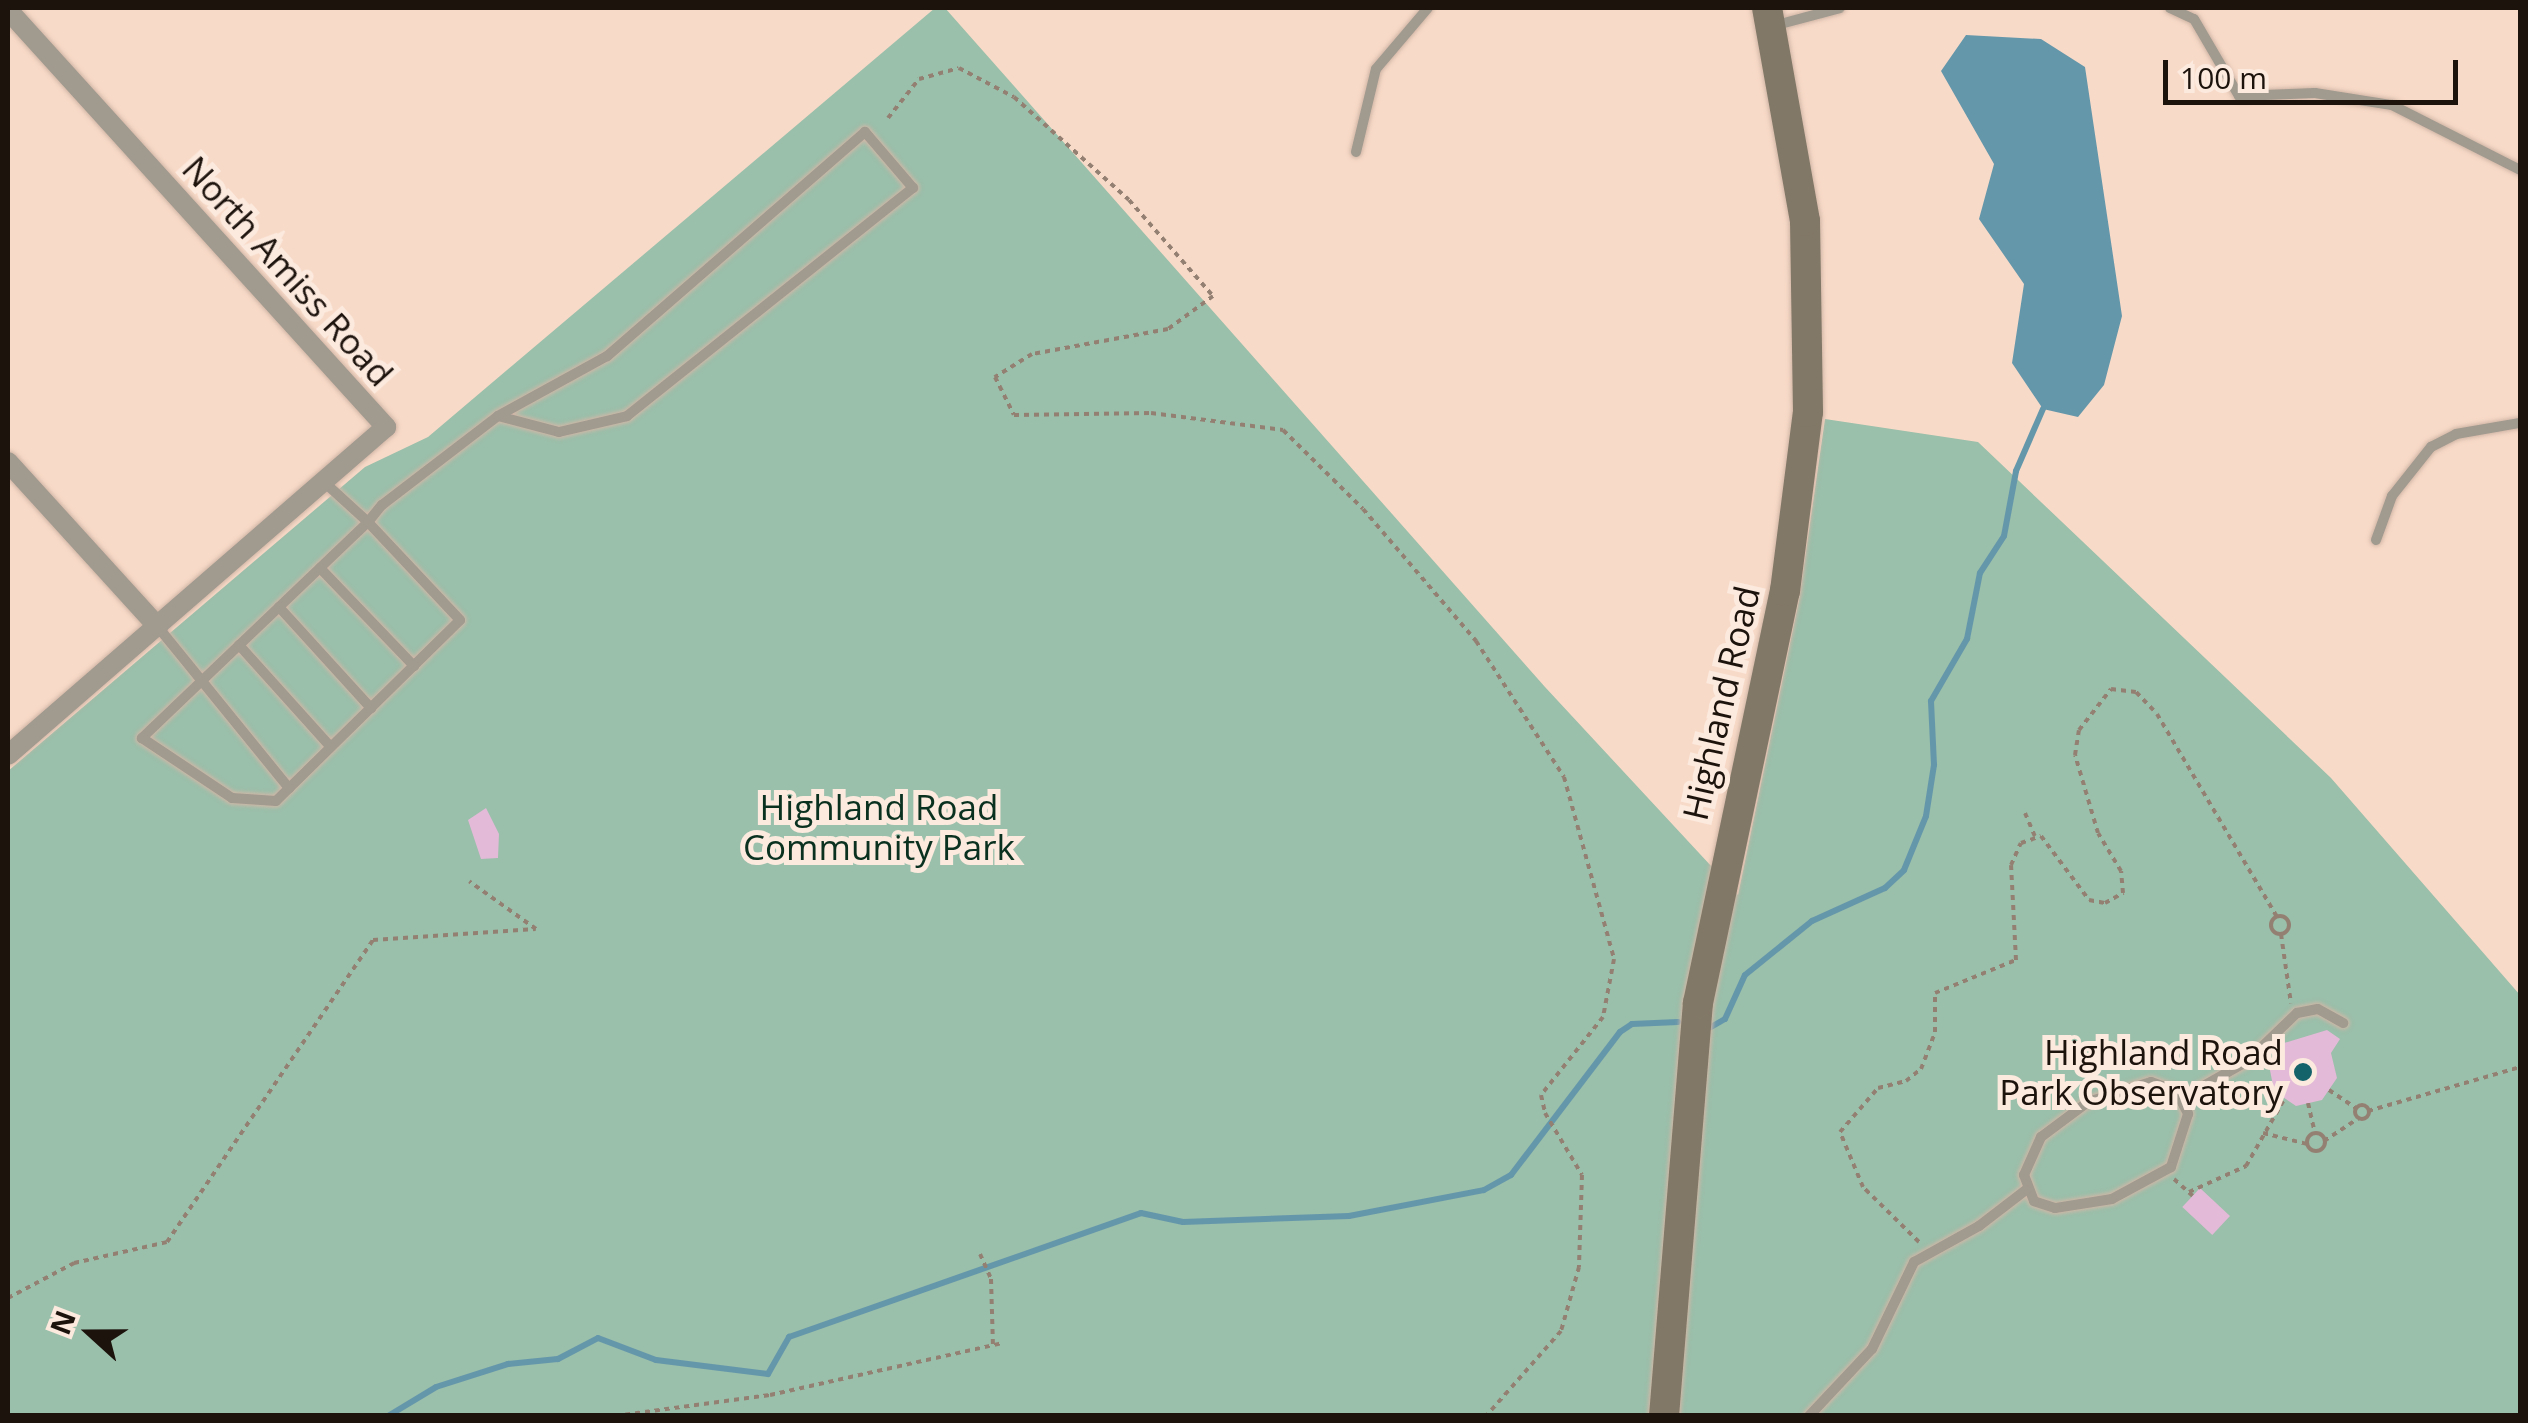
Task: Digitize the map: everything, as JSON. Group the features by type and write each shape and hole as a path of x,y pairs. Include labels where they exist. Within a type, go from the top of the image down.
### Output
{"street":[{"name":"North Amiss Road","path":"8,10 386,427 8,755"},
{"name":"Highland Road","path":"1664,1416 1698,1003 1785,591 1806,431 1805,221 1770,17"},
{"path":"8,462 158,627"}],"lane":[{"path":"1356,152 1376,69 1428,8"},
{"path":"1770,17 1840,8"},
{"path":"2170,8 2194,19 2240,96 2314,93 2392,105 2520,170"},
{"path":"324,482 368,522 460,620 276,800 232,798 142,738 368,522 498,416 607,356 865,132 913,188 627,416 559,432 498,416"},
{"path":"2376,540 2392,496 2431,448 2456,434 2520,422"},
{"path":"320,568 414,666"},
{"path":"279,607 371,708"},
{"path":"158,627 198,684 289,788"},
{"path":"239,645 331,747"},
{"path":"2182,1098 2246,1062 2292,1016 2318,1009 2343,1023"},
{"path":"2150,1082 2170,1086 2182,1098 2188,1123 2166,1172 2112,1198 2055,1208 2026,1190 2028,1160 2041,1136 2088,1102 2150,1082"},
{"path":"1809,1416 1860,1366 1887,1325 1914,1262 2026,1190"}],"path":[{"path":"888,118 918,78 959,68 1014,97 1130,200 1213,296 1168,328 1032,354 995,376 1014,415 1151,413 1283,430 1364,508 1488,655 1564,777 1614,959 1603,1016 1541,1095 1544,1114 1582,1174 1578,1267 1562,1330 1486,1416"},
{"path":"2025,813 2035,836 2046,840 2083,896 2097,904 2120,897 2124,879 2098,834 2074,745 2110,689 2128,688 2157,714 2278,917 2288,923 2281,934 2292,1016"},
{"path":"1930,1252 1863,1187 1840,1132 1878,1088 1906,1081 1921,1069 1935,1032 1935,993 2016,960 2011,865 2022,843 2035,836"},
{"path":"8,1298 74,1263 167,1242 373,940 536,928 470,880"},
{"path":"2278,917 2271,928 2281,934"},
{"path":"2264,1133 2308,1144 2314,1152 2368,1111 2520,1066"},
{"path":"2329,1090 2357,1109 2368,1111"},
{"path":"2166,1172 2191,1194 2236,1176 2285,1098"},
{"path":"2308,1103 2315,1134 2324,1141"},
{"path":"2357,1109 2359,1118"},
{"path":"2308,1144 2315,1134"},
{"path":"980,1254 990,1279 993,1346"},
{"path":"615,1416 770,1396 1003,1343"}],"green space":[{"name":"Highland Road Community Park","path":"935,8 945,8 1545,687 1738,895 1799,600 1825,419 1978,442 2331,778 2520,995 2520,1415 8,1415 8,771 365,467 428,437"}],"water":[{"path":"1966,35 2041,39 2085,67 2122,316 2104,385 2078,417 2043,409 2012,363 2024,284 1979,219 1994,164 1941,71"}],"building":[{"path":"486,808 499,834 498,858 481,859 468,820"},
{"name":"Highland Road Park Observatory","path":"2327,1030 2340,1039 2331,1053 2337,1078 2322,1100 2296,1106 2274,1091 2269,1065 2284,1043"},
{"path":"2200,1188 2230,1216 2212,1235 2182,1207"}],"waterway":[{"path":"1711,1027 1725,1019 1745,975 1812,921 1885,888 1904,870 1926,816 1934,765 1931,701 1967,639 1980,573 2004,536 2016,471 2043,409"},
{"path":"388,1416 436,1387 508,1364 558,1359 598,1338 656,1360 768,1374 789,1337 1141,1213 1183,1222 1349,1216 1484,1190 1511,1175 1620,1032 1632,1024 1678,1022"}],"place":[{"name":"Highland Road Park Observatory","path":"2303,1072"}]}
